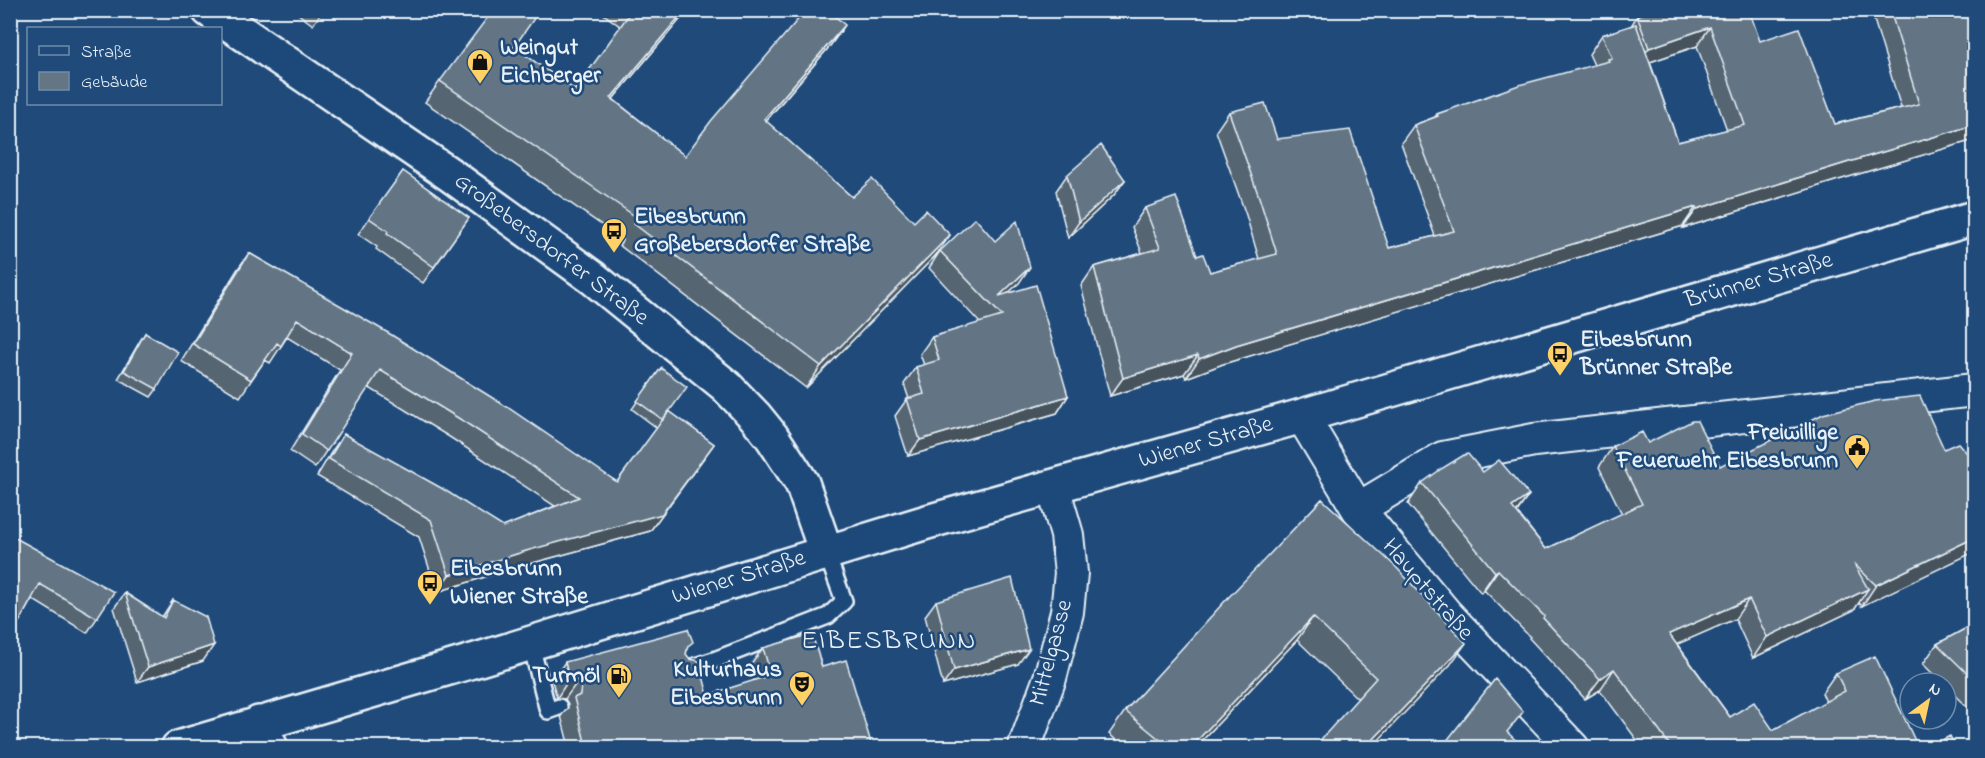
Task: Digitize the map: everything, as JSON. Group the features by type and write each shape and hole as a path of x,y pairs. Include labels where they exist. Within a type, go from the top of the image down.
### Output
{"main road":[{"name":"Großebersdorfer Straße","path":"210,10 452,176 584,271 726,386 772,437 802,483 826,552"},
{"name":"Brünner Straße","path":"1302,416 1974,218"},
{"name":"Wiener Straße","path":"178,747 265,735 531,641 826,552 1302,416"}],"street":[{"path":"1358,509 1443,458 1534,440 1974,390"},
{"name":"Hauptstraße","path":"1302,416 1358,509 1447,615 1573,747"},
{"name":"Mittelgasse","path":"1024,747 1050,678 1067,612 1071,573 1068,545 1053,487"}],"lane":[{"path":"683,670 828,616 844,601 826,552"},
{"path":"531,641 548,711 559,707"}],"building":[{"path":"493,10 540,10 514,47 575,90 632,10 685,10 611,98 685,156 711,121 806,10 828,10 845,25 764,119 852,197 872,179 914,222 926,210 950,235 821,366 634,224 639,219 440,81"},
{"path":"1652,10 1749,10 1760,41 1799,28 1835,124 1919,104 1890,10 1927,10 1930,17 1950,10 1974,10 1974,125 1236,345 1199,359 1198,355 1123,378 1094,267 1160,248 1145,208 1176,197 1197,256 1203,254 1210,272 1277,254 1229,112 1265,103 1277,139 1350,130 1389,248 1454,231 1414,125 1438,116 1437,114 1519,85 1609,61 1608,59 1612,58 1602,35 1636,24 1678,142 1745,125 1710,27 1649,48 1637,16"},
{"path":"1101,145 1125,180 1079,222 1067,175"},
{"path":"403,171 469,218 434,267 369,218"},
{"path":"975,218 995,241 1017,221 1030,267 999,296 1036,285 1068,396 920,440 907,399 924,394 916,367 939,360 932,337 1002,316 940,251"},
{"path":"249,253 390,334 507,407 617,482 669,411 714,444 662,514 526,551 449,575 431,520 329,459 344,434 443,489 503,527 579,497 380,370 327,451 302,434 352,353 297,319 281,346 277,343 251,380 193,344"},
{"path":"145,333 178,352 157,389 124,371"},
{"path":"661,368 687,387 663,420 637,401"},
{"path":"1920,396 1944,449 1958,443 1974,461 1974,538 1876,585 1854,564 1868,589 1767,637 1749,599 1669,634 1730,717 1754,702 1773,730 1845,691 1836,673 1875,656 1898,705 1898,731 1910,731 1918,747 1671,747 1614,669 1600,679 1543,618 1544,616 1498,570 1495,572 1422,483 1464,455 1468,454 1483,472 1499,460 1529,495 1512,507 1546,549 1642,504 1613,446 1642,432 1648,443 1692,421 1697,421 1720,466 1823,414 1875,401"},
{"path":"1322,499 1396,567 1466,643 1366,747 1314,747 1376,678 1313,617 1191,747 1169,747 1125,711"},
{"path":"10,535 114,592 97,618 40,584 19,622 10,618"},
{"path":"1012,578 1029,649 954,670 936,601"},
{"path":"125,593 164,618 173,600 206,617 214,645 148,667"},
{"path":"1974,624 1974,680 1937,644"},
{"path":"688,629 693,642 688,646 686,654 690,659 699,661 708,695 771,675 763,648 812,634 822,667 846,660 871,743 857,747 568,747 585,742 574,698 580,695 581,686 578,681 569,679 565,662"},
{"path":"1495,679 1523,712 1507,732 1523,747 1442,747"},
{"path":"1950,736 1956,747 1928,747"}],"place":[{"name":"Weingut Eichberger","path":"480,85"},
{"name":"Eibesbrunn Großebersdorfer Straße","path":"614,254"},
{"name":"Eibesbrunn Brünner Straße","path":"1560,377"},
{"name":"Freiwillige Feuerwehr Eibesbrunn","path":"1857,470"},
{"name":"Eibesbrunn Wiener Straße","path":"430,606"},
{"name":"Turmöl","path":"619,699"},
{"name":"Kulturhaus Eibesbrunn","path":"802,707"}],"district":[{"name":"EIBESBRUNN","path":"889,641"}]}
